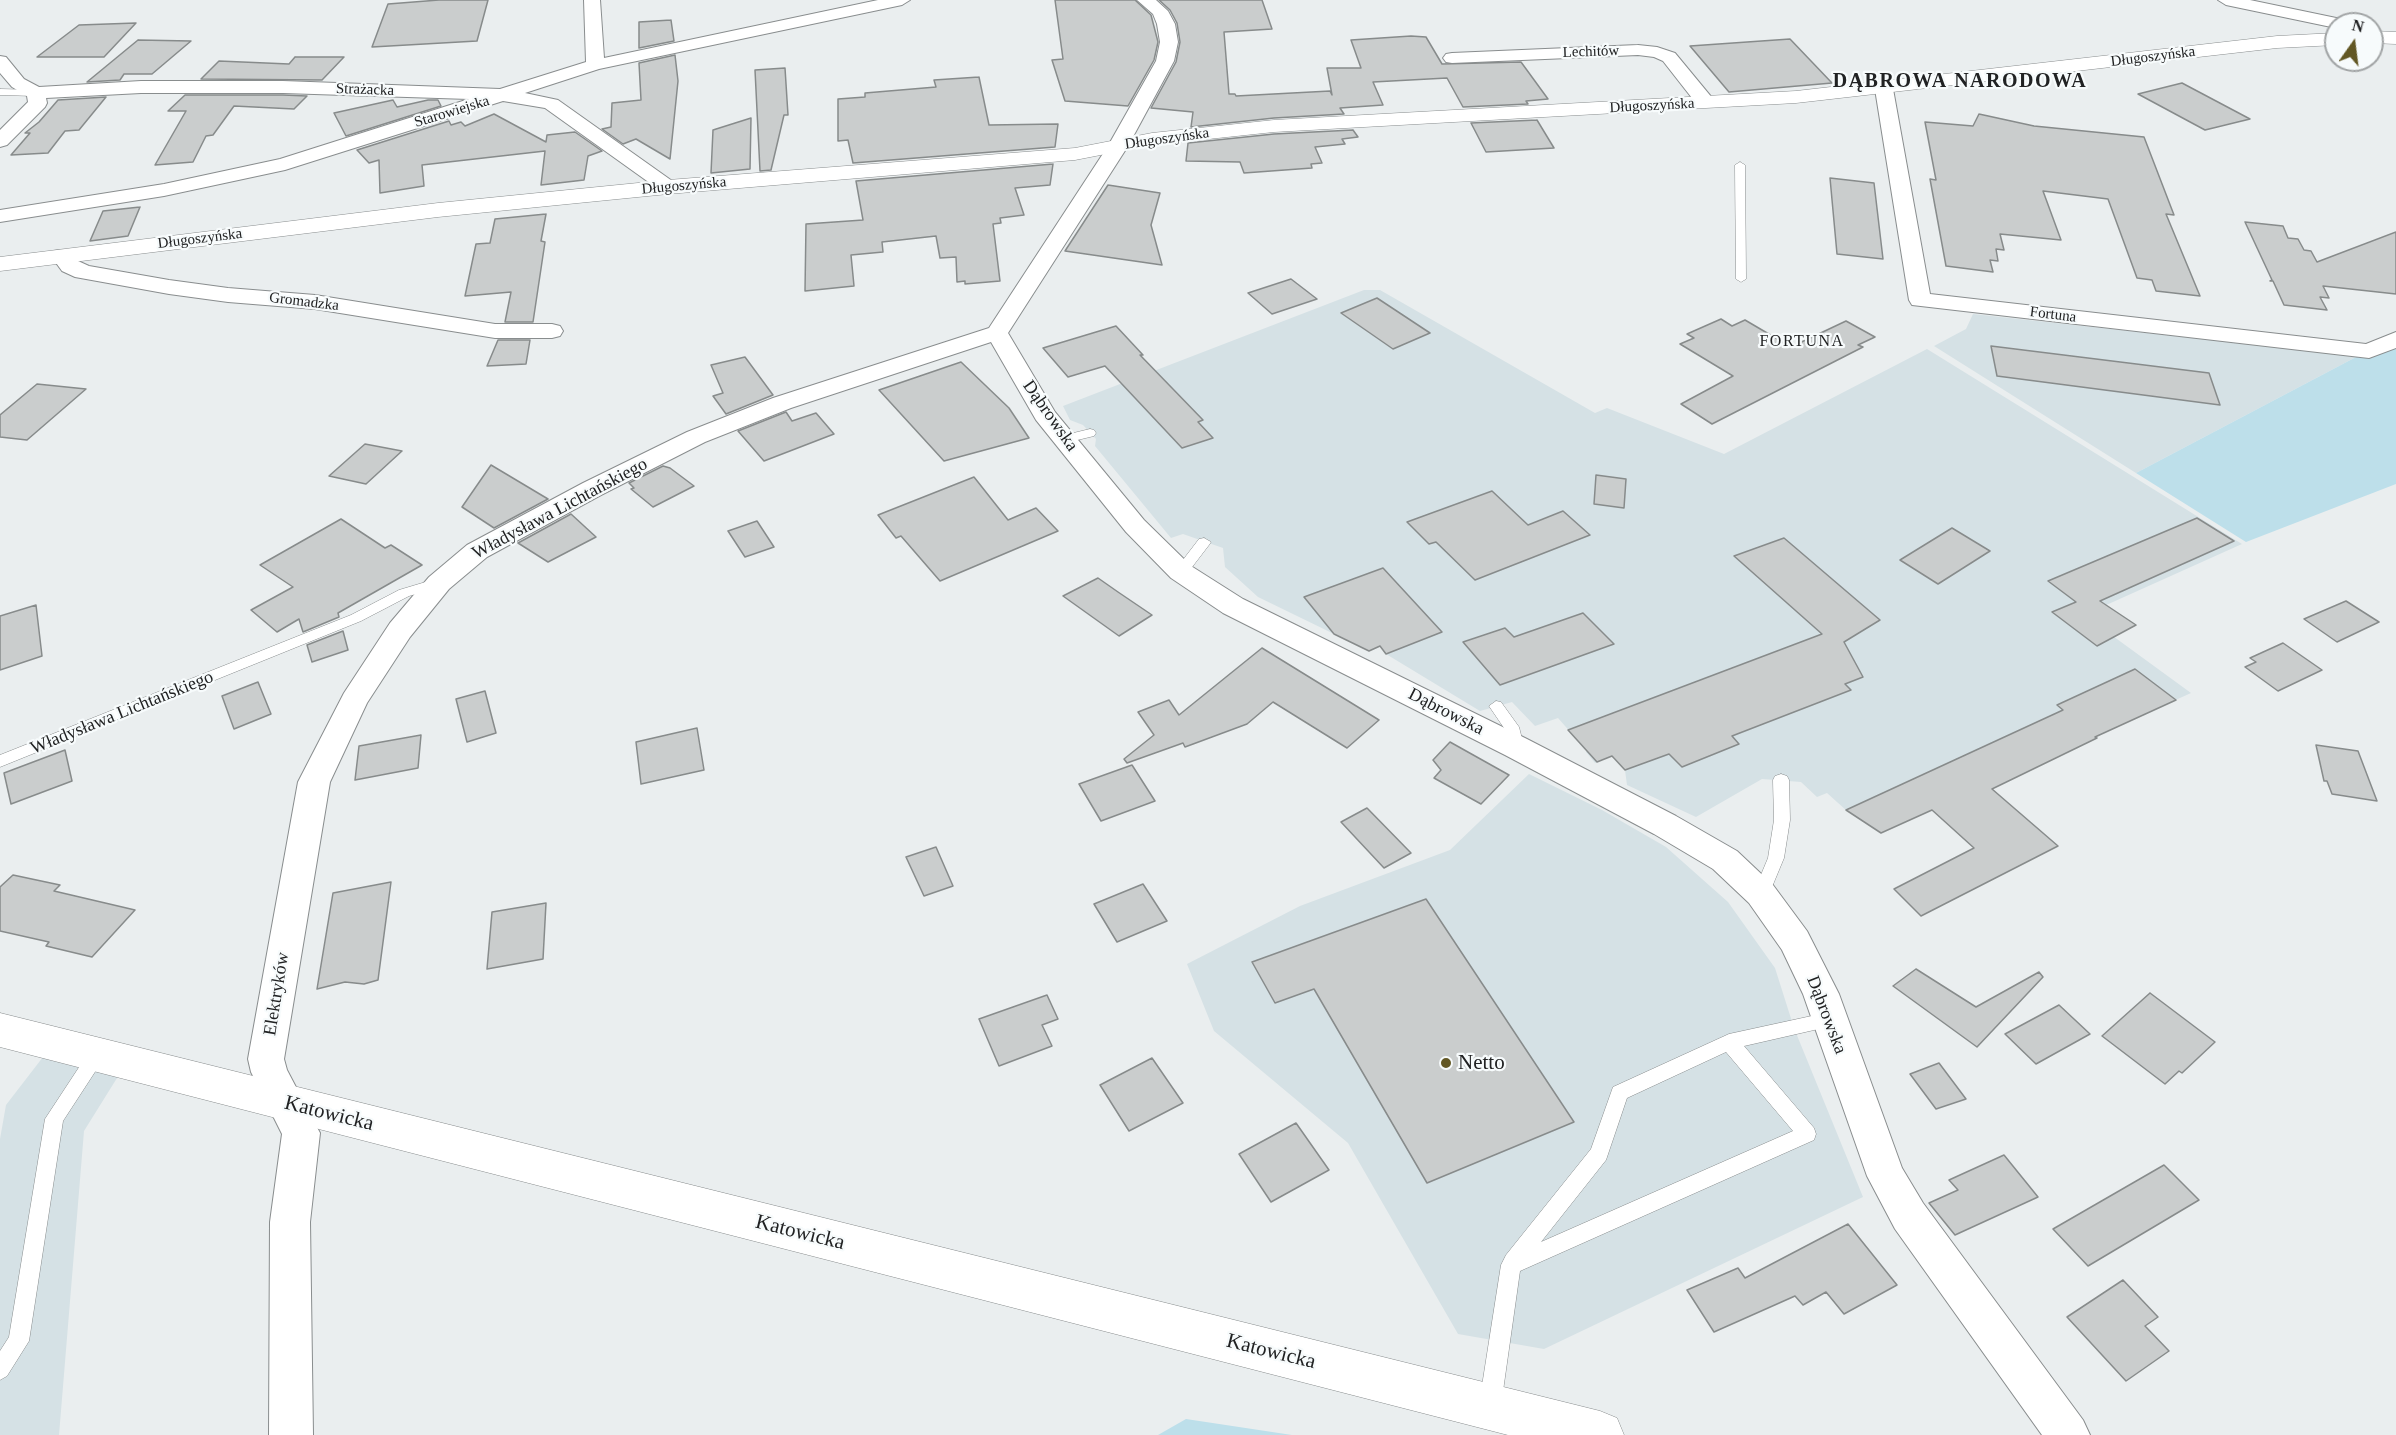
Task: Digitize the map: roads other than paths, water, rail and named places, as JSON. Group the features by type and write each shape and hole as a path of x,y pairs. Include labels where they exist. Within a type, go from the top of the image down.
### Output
{"street":[{"path":"592,0 595,64"},
{"name":"Starowiejska","path":"0,216 164,190 285,164 595,64 902,0"},
{"path":"997,333 1118,146 1165,61 1169,42 1166,24 1160,11 1145,0"},
{"path":"2226,0 2324,20"},
{"name":"Długoszyńska","path":"0,264 438,210 668,187 1076,154 1152,139 1274,126 1706,103 1884,89 2277,42 2324,40"},
{"name":"Lechitów","path":"1452,58 1638,50 1657,52 1668,57 1706,103"},
{"path":"0,61 18,83 36,93 38,103 0,141"},
{"name":"Strażacka","path":"36,93 141,87 477,89 552,104 668,187"},
{"name":"Fortuna","path":"1884,89 1920,300 2369,351 2396,339"},
{"name":"Gromadzka","path":"62,256 70,266 83,272 169,287 315,302 495,331 552,331"},
{"name":"Dąbrowska","path":"997,333 1045,415 1077,436 1135,526 1180,572 1233,606 1516,747 1665,825 1725,860 1761,894 1795,941 1821,994 1886,1176 1909,1216 2068,1435"},
{"name":"Władysława Lichtańskiego","path":"439,583 477,551 592,489 696,437 782,403 997,333"},
{"name":"Elektryków","path":"291,1435 290,1222 301,1133 269,1072 266,1059 314,782 354,700 400,630 439,583"},
{"name":"Katowicka","path":"0,1030 1600,1435"}],"lane":[{"path":"0,92 36,93"},
{"path":"1740,165 1741,279"},
{"path":"1180,572 1204,542"},
{"name":"Władysława Lichtańskiego","path":"0,761 356,618 404,593 439,583"},
{"path":"1496,706 1511,727 1516,747"},
{"path":"1761,894 1776,858 1782,820 1781,780"},
{"path":"1490,1408 1511,1265 1599,1154 1620,1093 1729,1042 1830,1020"},
{"path":"1511,1265 1807,1134 1729,1042"},
{"path":"0,1370 19,1341 54,1119 97,1055"}],"place":[{"name":"Netto","path":"1446,1063"}],"district":[{"name":"DĄBROWA NARODOWA","path":"1960,82"},
{"name":"FORTUNA","path":"1802,342"}]}
